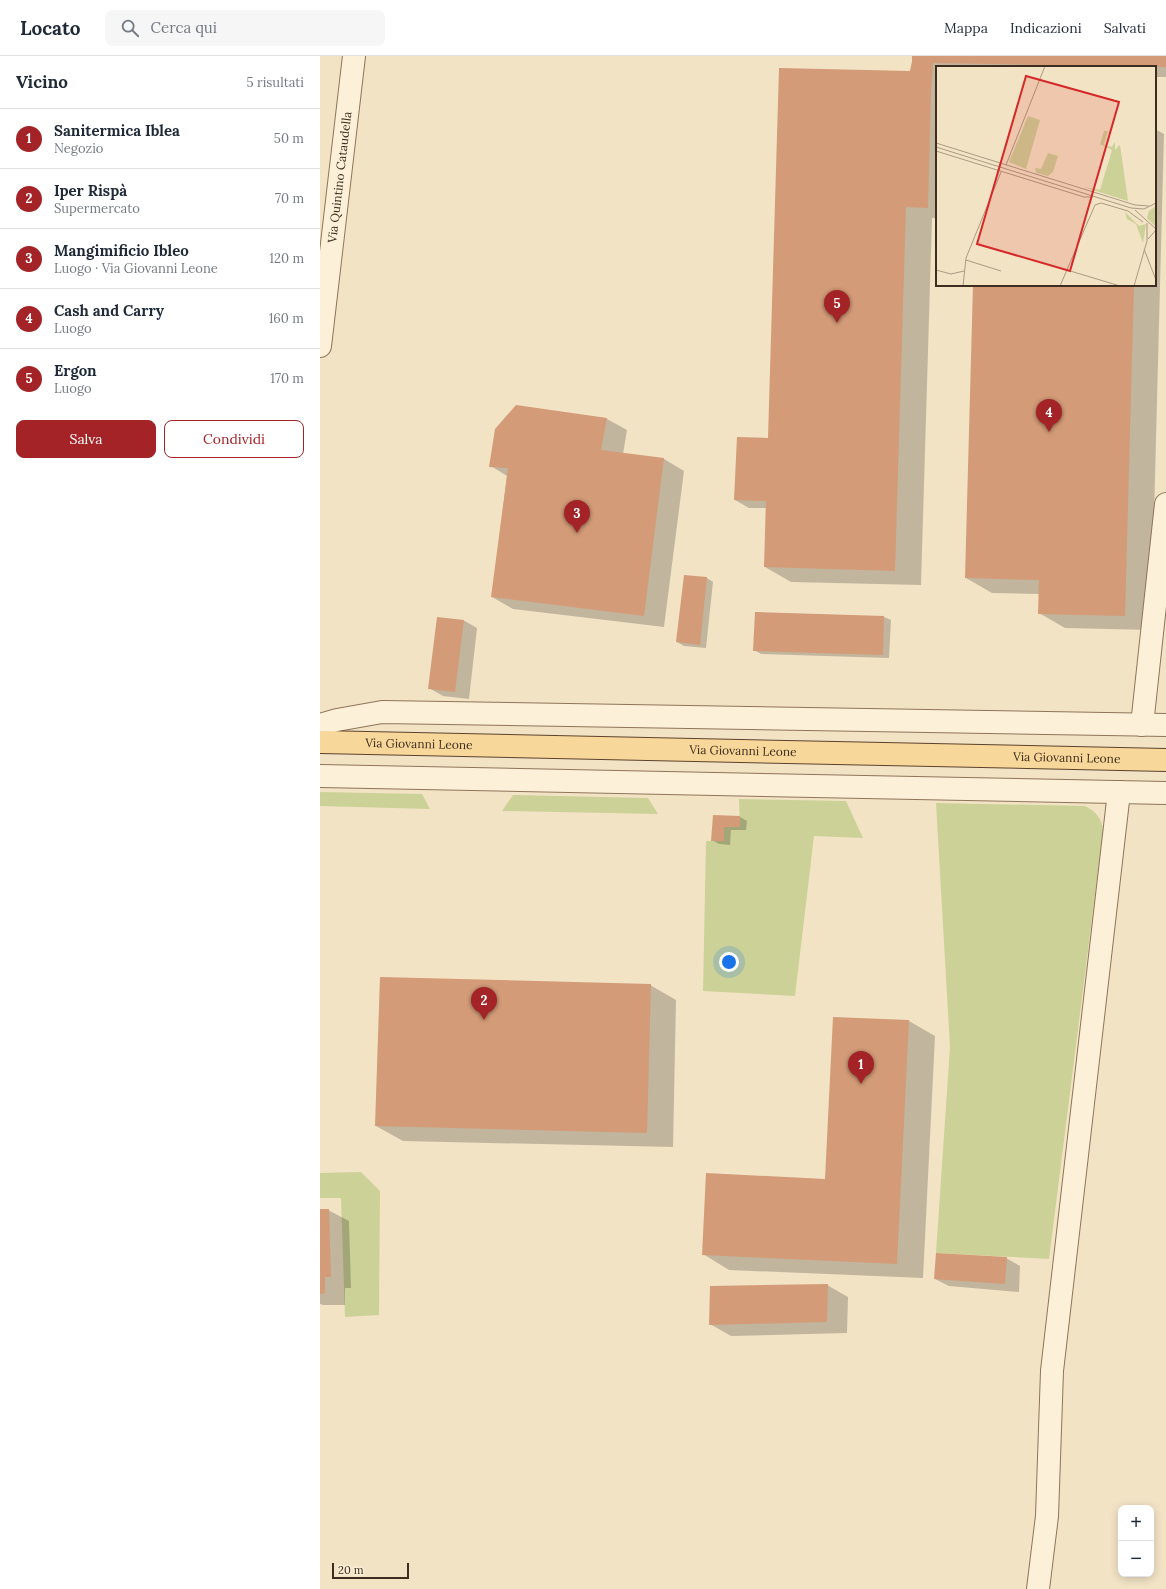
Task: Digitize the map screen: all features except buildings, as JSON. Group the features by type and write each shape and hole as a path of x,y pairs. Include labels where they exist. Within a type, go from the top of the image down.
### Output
{"main road":[{"name":"Via Giovanni Leone","path":"320,742 1166,760"}],"street":[{"name":"Via Quintino Cataudella","path":"320,346 354,56"},
{"path":"1142,725 1166,504"},
{"path":"320,725 337,720 382,712 1166,726"},
{"path":"320,776 1166,793"},
{"path":"1038,1589 1047,1516 1052,1371 1119,792"}],"green space":[{"path":"320,792 422,794 430,809 320,806"},
{"path":"513,795 648,798 658,814 502,811"},
{"path":"739,799 846,801 863,838 814,836 795,996 703,991 706,841 723,841 724,827 740,827"},
{"path":"936,803 1085,806 1098,816 1102,826 1103,831 1049,1259 936,1253 950,1047"},
{"path":"361,1172 380,1191 379,1315 345,1317 341,1198 320,1198 320,1173"}],"place":[{"name":"Ergon","path":"837,323"},
{"name":"Cash and Carry","path":"1049,432"},
{"name":"Mangimificio Ibleo","path":"577,533"},
{"name":"Iper Rispà","path":"484,1020"},
{"name":"Sanitermica Iblea","path":"861,1084"}]}
